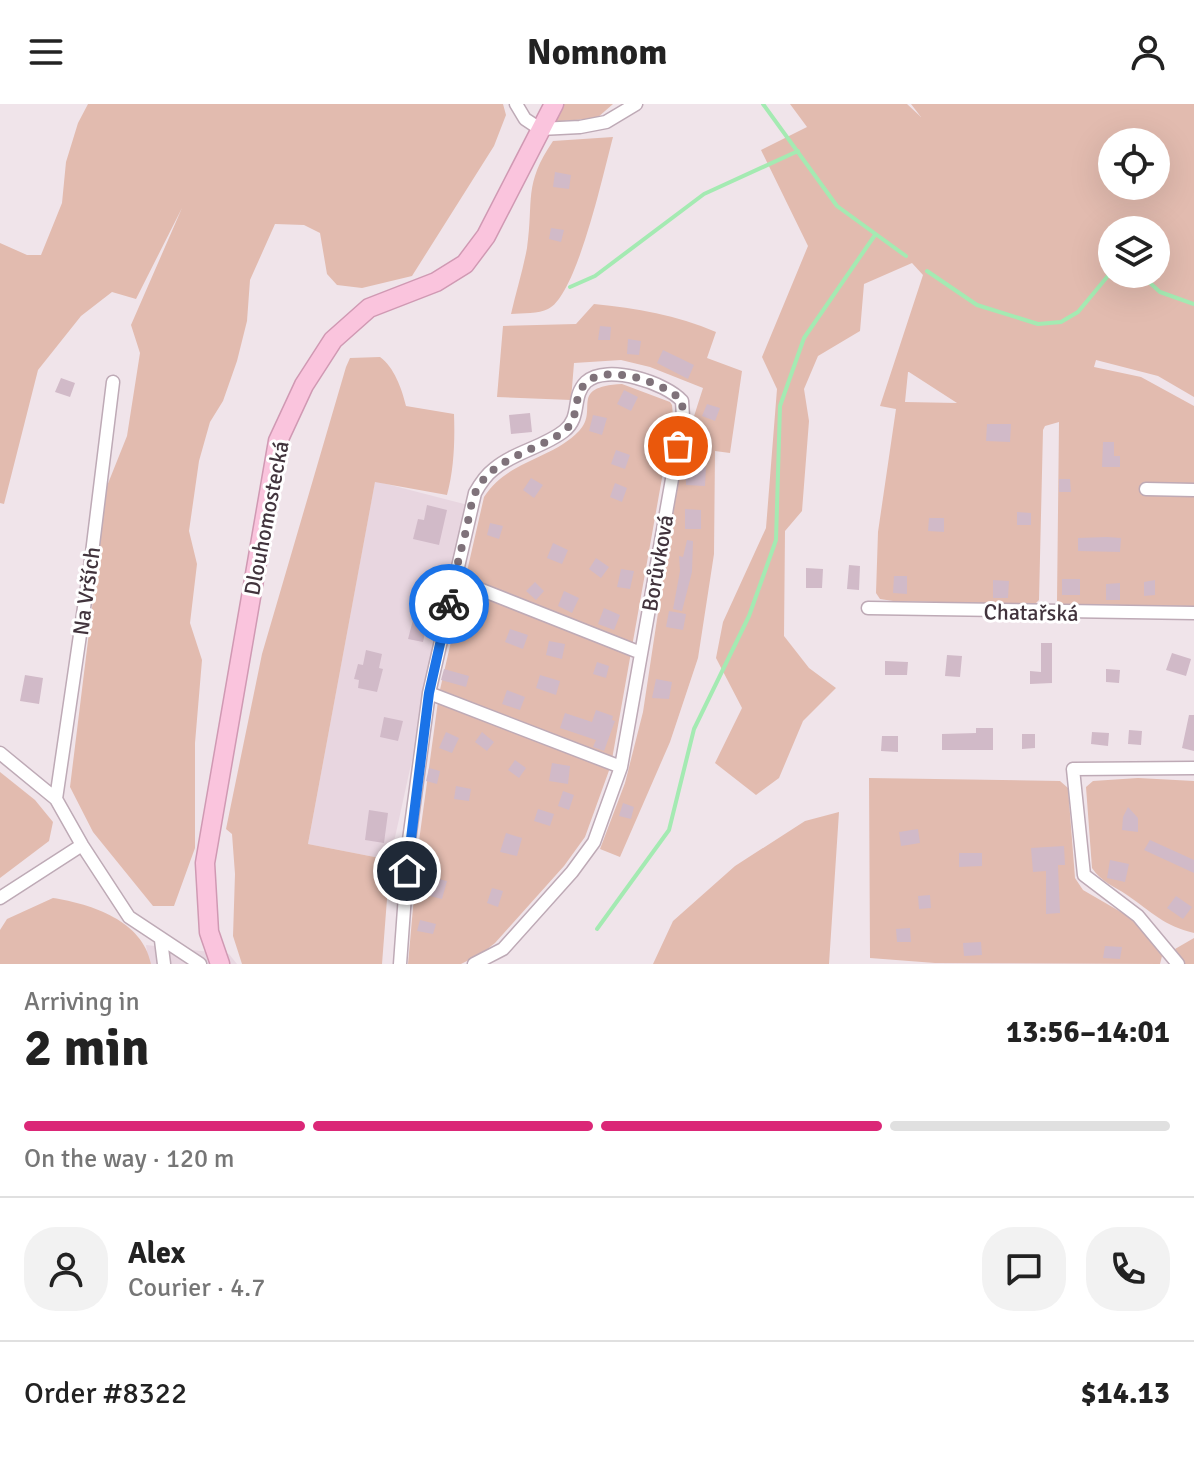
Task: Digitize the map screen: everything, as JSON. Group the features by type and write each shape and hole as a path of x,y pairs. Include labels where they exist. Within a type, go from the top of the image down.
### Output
{"street":[{"path":"516,104 525,119 540,129 606,122 636,104"},
{"name":"Dlouhomostecká","path":"220,964 209,932 205,863 278,441 304,385 333,340 369,308 436,282 465,264 486,236 554,104"},
{"name":"Borůvková","path":"400,964 409,840 429,693 475,493 495,468 562,433 574,423 578,396 586,383 598,376 623,374 676,394 682,401 683,417 621,767 594,842 572,872 503,949 474,964"},
{"name":"Na Vrších","path":"56,799 113,382"},
{"path":"1146,489 1194,490"},
{"path":"454,579 641,653"},
{"name":"Chatařská","path":"868,608 1194,613"},
{"path":"429,693 621,767"},
{"path":"0,753 56,799 129,917 200,964"},
{"path":"1178,964 1138,916 1084,875 1073,769 1194,768"},
{"path":"0,898 82,845"},
{"path":"161,940 164,964"}],"shaded area":[{"path":"88,104 503,104 506,115 494,146 412,276 362,288 337,285 327,274 320,233 304,225 275,224 250,280 247,321 237,361 223,401 210,422 199,461 189,531 197,564 190,623 202,660 195,743 195,848 174,906 153,906 93,832 70,787 107,486 127,436 140,353 131,325 182,208 136,299 112,292 81,316 38,370 4,504 0,503 0,243 27,255 41,255 62,203 66,162 78,123"},
{"path":"563,104 613,104 597,118 553,122"},
{"path":"790,104 907,104 921,117 911,104 1194,104 1194,397 1158,376 1096,360 1094,367 1141,377 1194,406 1194,606 1064,605 1057,601 1059,422 1045,426 1043,430 1039,600 1035,604 880,599 876,593 878,532 896,409 880,406 923,275 912,263 864,284 860,331 818,356 804,389 809,421 802,511 785,531 784,636 809,668 836,688 803,721 779,778 756,795 715,763 742,708 716,658 723,622 766,528 777,389 762,357 808,246 761,150 807,127","holes":["909,372 957,403 905,402"]},
{"path":"613,137 579,258 559,299 548,309 511,314 527,248 533,182 544,156 553,141"},
{"path":"594,304 656,313 716,332 707,358 742,371 730,453 715,451 714,554 698,658 670,742 620,857 600,849 625,783 643,712 682,454 703,388 650,367 621,360 574,363 571,400 497,397 503,326 576,324"},
{"path":"380,357 393,372 406,406 454,414 453,465 447,495 375,482 308,844 390,860 382,964 242,964 233,936 235,874 232,834 226,829 262,654 346,367 350,358"},
{"path":"622,384 670,402 673,416 611,765 585,837 564,866 495,943 481,954 461,964 408,964 419,841 439,694 484,497 505,475 568,441 579,431 585,423 590,395 595,390"},
{"path":"375,481 468,505 390,860 308,844"},
{"path":"0,772 35,800 53,822 49,841 0,878"},
{"path":"869,778 1060,781 1068,788 1075,878 1083,890 1133,919 1162,956 1160,964 935,963 870,958"},
{"path":"1138,778 1194,781 1194,933 1159,918 1104,880 1092,868 1086,787 1093,781"},
{"path":"839,812 829,964 653,964 673,921 735,866 805,821"},
{"path":"53,898 84,905 114,917 138,936 151,964 0,964 0,930 7,919"},
{"path":"1194,938 1194,964 1184,964 1175,949"},
{"path":"146,945 229,954 237,964 149,964"}],"building":[{"path":"555,172 571,175 569,189 553,187"},
{"path":"551,228 564,230 561,242 549,239"},
{"path":"600,326 611,327 610,340 598,340"},
{"path":"628,339 641,341 639,355 627,354"},
{"path":"663,350 694,365 688,379 657,363"},
{"path":"61,378 75,383 70,397 55,392"},
{"path":"624,390 638,397 631,411 617,404"},
{"path":"707,404 720,408 715,421 702,416"},
{"path":"530,413 532,432 511,434 509,415"},
{"path":"593,415 607,418 602,435 589,431"},
{"path":"987,424 1011,424 1010,442 986,441"},
{"path":"1103,442 1114,442 1114,456 1120,456 1120,467 1102,467"},
{"path":"616,450 630,455 625,469 611,464"},
{"path":"686,466 706,467 705,486 686,485"},
{"path":"531,478 543,485 534,498 523,490"},
{"path":"1059,479 1070,479 1071,492 1059,492"},
{"path":"615,483 627,488 622,502 610,497"},
{"path":"427,505 447,510 439,545 413,539 418,519 424,520"},
{"path":"685,509 701,510 701,529 685,529"},
{"path":"1017,512 1031,513 1031,525 1017,525"},
{"path":"929,518 944,518 944,532 928,531"},
{"path":"490,523 503,526 499,539 487,535"},
{"path":"1078,538 1121,538 1120,552 1078,551"},
{"path":"687,540 693,541 692,572 682,611 673,609 680,571 679,556 683,557"},
{"path":"553,543 568,550 562,564 547,558"},
{"path":"596,558 609,567 601,578 589,569"},
{"path":"849,565 860,566 859,590 847,589"},
{"path":"806,568 823,569 822,588 806,588"},
{"path":"621,569 634,571 630,589 617,587"},
{"path":"894,576 907,576 907,594 893,593"},
{"path":"1062,579 1080,579 1080,595 1062,595"},
{"path":"993,580 1009,581 1008,598 993,598"},
{"path":"1155,580 1155,595 1144,596 1144,582"},
{"path":"535,582 544,591 536,600 526,591"},
{"path":"1120,583 1120,600 1106,600 1106,584"},
{"path":"564,591 579,598 572,613 558,606"},
{"path":"604,608 620,615 614,630 598,624"},
{"path":"669,611 686,614 683,630 666,627"},
{"path":"413,620 427,623 423,642 408,639"},
{"path":"510,629 528,635 523,649 505,642"},
{"path":"549,641 565,644 562,659 546,655"},
{"path":"1041,643 1052,643 1052,683 1030,684 1030,671 1041,672"},
{"path":"366,650 382,654 379,668 383,669 377,692 358,688 359,680 354,679 358,664 363,665"},
{"path":"1172,653 1191,659 1186,676 1166,670"},
{"path":"947,655 962,656 960,677 945,676"},
{"path":"885,661 908,662 907,675 885,675"},
{"path":"597,662 609,666 606,678 593,674"},
{"path":"444,669 469,676 466,687 441,680"},
{"path":"1106,669 1120,670 1119,683 1106,682"},
{"path":"25,675 43,678 39,704 20,701"},
{"path":"540,675 560,681 556,695 536,688"},
{"path":"656,679 672,682 669,699 652,698"},
{"path":"507,690 525,697 520,710 502,704"},
{"path":"596,710 613,716 612,720 615,721 604,751 593,747 596,740 560,728 565,713 592,722"},
{"path":"1189,715 1194,715 1194,751 1182,748"},
{"path":"384,717 403,721 398,741 380,737"},
{"path":"976,728 993,728 993,750 942,750 942,734 976,733"},
{"path":"1129,730 1142,731 1141,745 1128,744"},
{"path":"446,732 459,738 452,753 439,748"},
{"path":"482,732 494,742 487,751 475,742"},
{"path":"1092,732 1109,733 1108,746 1091,744"},
{"path":"1022,734 1035,734 1035,748 1022,749"},
{"path":"882,736 898,736 898,752 881,751"},
{"path":"515,760 526,768 519,778 508,770"},
{"path":"552,763 570,766 568,784 549,781"},
{"path":"429,768 440,771 437,784 426,781"},
{"path":"456,786 471,789 469,801 454,799"},
{"path":"563,791 574,795 569,810 558,806"},
{"path":"623,803 634,807 631,819 619,816"},
{"path":"1128,807 1138,818 1138,832 1122,830"},
{"path":"538,809 554,814 550,826 534,821"},
{"path":"369,810 388,813 384,843 365,840"},
{"path":"918,829 920,843 901,846 899,832"},
{"path":"506,833 522,838 517,856 500,852"},
{"path":"1150,840 1194,860 1194,873 1144,850"},
{"path":"1064,846 1065,865 1058,865 1060,913 1046,914 1046,871 1033,872 1031,848"},
{"path":"959,853 982,853 982,866 959,867"},
{"path":"1110,860 1129,864 1125,882 1107,878"},
{"path":"426,876 447,881 442,899 422,894"},
{"path":"492,888 503,891 498,907 487,903"},
{"path":"930,895 931,908 919,909 918,896"},
{"path":"1176,896 1192,907 1183,919 1167,908"},
{"path":"420,920 436,924 433,934 417,931"},
{"path":"910,928 911,942 897,942 896,929"},
{"path":"981,942 982,955 964,956 963,943"},
{"path":"1105,946 1122,947 1120,959 1103,958"}],"waterway":[{"path":"763,104 837,206 906,256"},
{"path":"570,287 595,276 704,194 798,151"},
{"path":"597,929 669,830 694,729 749,616 776,540 780,406 804,338 875,235"},
{"path":"927,271 977,305 1038,324 1061,322 1078,312 1098,288"},
{"path":"1156,288 1194,304"}],"way so far":[{"path":"449,604 475,493 495,468 562,433 574,423 578,396 586,383 598,376 623,374 676,394 682,401 683,417 678,446"}],"route":[{"path":"407,871 429,693 449,604"}]}
